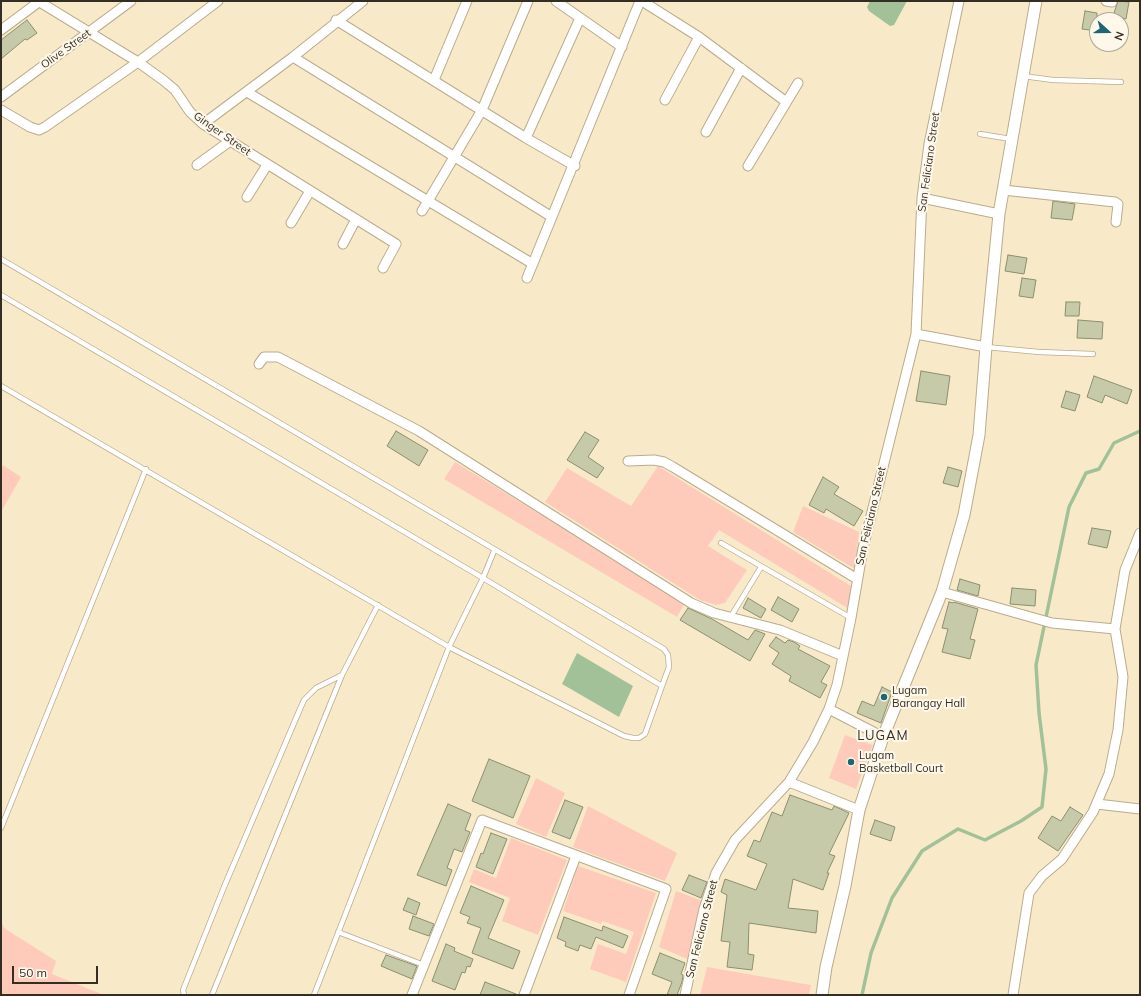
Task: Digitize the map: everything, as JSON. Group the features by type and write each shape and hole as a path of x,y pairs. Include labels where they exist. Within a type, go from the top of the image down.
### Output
{"street":[{"name":"Ginger Street","path":"39,1 138,62 163,80 174,90 190,112 203,124 396,244 383,268"},
{"path":"1,30 39,1"},
{"name":"Olive Street","path":"1,97 131,1"},
{"path":"1,110 30,128 39,130 45,127 138,62 218,1"},
{"path":"203,124 293,58 336,20 363,1"},
{"path":"434,80 467,1"},
{"path":"422,211 482,110 528,1"},
{"path":"556,1 622,46"},
{"path":"528,278 552,217 575,166 641,1 699,37 785,101"},
{"name":"San Feliciano Street","path":"685,995 704,909 716,873 735,840 789,782 813,742 828,710 843,656 863,548 916,334 922,198 929,144 960,1"},
{"path":"822,995 826,967 845,886 859,810 883,737 942,592 964,515 979,435 999,214 1036,1"},
{"path":"526,138 580,18"},
{"path":"336,20 526,138 575,166"},
{"path":"665,100 699,37"},
{"path":"293,58 456,156 552,217"},
{"path":"706,132 741,68"},
{"path":"748,166 785,101 798,82"},
{"path":"247,92 429,200 533,264"},
{"path":"197,165 230,141"},
{"path":"247,197 267,165"},
{"path":"1003,190 1116,202 1118,204 1116,222"},
{"path":"291,223 310,191"},
{"path":"922,198 999,214"},
{"path":"343,244 356,219"},
{"path":"916,334 986,347"},
{"path":"259,364 264,356 278,357 419,431 691,603 730,618 761,624 780,630 843,656"},
{"path":"628,461 654,460 668,464 857,579"},
{"path":"1013,995 1029,893 1042,876 1062,859 1093,812 1109,774 1118,730 1123,677 1115,629 1125,570 1140,533"},
{"path":"942,592 1052,623 1115,629"},
{"path":"828,710 883,737"},
{"path":"789,782 859,810"},
{"path":"1097,804 1140,809"},
{"path":"412,995 482,820 666,889 629,995"},
{"path":"524,995 576,856"}],"lane":[{"path":"1023,76 1053,80 1121,82"},
{"path":"980,134 1011,139"},
{"path":"1,259 494,551 664,649 668,655 668,667 645,734 639,738 624,736 449,647 378,604 1,386"},
{"path":"1,295 483,578 662,686"},
{"path":"986,347 1039,352 1092,354"},
{"path":"1,828 146,469"},
{"path":"721,543 851,618"},
{"path":"314,995 449,647 483,578 494,551"},
{"path":"730,618 761,567"},
{"path":"212,995 342,675 378,604"},
{"path":"184,995 183,990 224,887 302,704 316,688 342,675"},
{"path":"338,932 424,965"}],"shaded area":[{"path":"870,1 907,1 894,25 890,26 869,11 867,7"},
{"path":"455,462 685,603 677,617 444,479"},
{"path":"3,465 21,477 1,512 1,469"},
{"path":"658,466 851,586 849,609 719,530 708,546 747,570 725,603 716,605 700,600 545,502 567,468 631,506"},
{"path":"803,506 859,532 855,569 793,532"},
{"path":"577,653 633,686 619,717 562,684"},
{"name":"Lugam Basketball Court","path":"845,735 873,745 856,789 829,778"},
{"path":"536,778 565,793 546,837 516,824"},
{"path":"588,806 677,853 665,881 573,847"},
{"path":"511,838 567,860 538,935 502,921 510,898 469,882 474,869 496,878"},
{"path":"578,866 656,893 626,982 590,969 598,944 626,954 634,932 602,921 601,924 563,911"},
{"path":"676,891 703,901 690,960 659,947"},
{"path":"1,920 4,928 56,961 52,974 104,995 1,995"},
{"path":"707,967 811,985 809,995 700,995"}],"building":[{"path":"1118,1 1129,2 1127,12 1114,12"},
{"path":"1085,11 1091,12 1089,12 1089,30 1082,29"},
{"path":"27,20 37,33 27,40 25,39 1,59 1,40"},
{"path":"1053,201 1075,204 1072,220 1051,218"},
{"path":"1008,255 1027,258 1024,274 1005,271"},
{"path":"1022,278 1036,280 1033,298 1019,296"},
{"path":"1066,302 1080,302 1079,316 1065,316"},
{"path":"1078,320 1103,322 1102,339 1077,338"},
{"path":"921,371 950,376 946,405 916,401"},
{"path":"1094,376 1132,390 1127,404 1105,395 1102,403 1087,397"},
{"path":"1066,391 1080,395 1075,411 1061,407"},
{"path":"396,431 428,450 419,466 387,446"},
{"path":"585,432 599,440 588,457 604,468 597,478 567,460"},
{"path":"948,467 962,471 958,487 943,483"},
{"path":"823,477 839,487 834,494 863,511 854,526 826,509 824,513 809,505"},
{"path":"1092,528 1111,531 1107,548 1088,544"},
{"path":"960,579 980,585 978,596 957,590"},
{"path":"1012,588 1036,590 1035,606 1010,604"},
{"path":"778,597 799,609 792,622 771,610"},
{"path":"748,598 766,609 761,618 743,608"},
{"path":"949,602 978,609 970,639 975,640 970,659 942,652 948,629 942,628"},
{"path":"688,608 712,619 748,640 755,630 765,634 750,661 680,620"},
{"path":"776,637 785,643 788,640 794,642 800,646 798,649 830,666 821,682 827,685 820,698 789,681 791,676 772,664 779,653 769,646"},
{"path":"882,687 892,692 881,723 857,713 862,701 874,706"},
{"path":"489,759 530,776 513,818 472,801"},
{"path":"790,795 832,810 834,806 849,813 829,854 835,856 827,873 829,873 823,890 793,879 788,908 818,911 816,933 749,923 748,954 754,955 752,970 727,967 730,942 721,941 727,895 721,892 725,879 756,890 767,864 747,856 754,840 760,842 772,812 782,816"},
{"path":"565,800 583,807 570,839 552,832"},
{"path":"448,804 471,814 465,830 470,832 462,852 454,849 447,868 452,870 446,886 417,875"},
{"path":"1070,807 1083,815 1058,851 1038,838 1052,816 1061,821"},
{"path":"875,820 895,827 891,841 870,834"},
{"path":"491,833 507,839 493,874 476,867"},
{"path":"689,875 707,882 701,898 682,890"},
{"path":"471,886 504,900 488,938 520,951 513,969 472,953 481,928 467,923 470,917 460,913"},
{"path":"408,898 420,903 416,915 403,910"},
{"path":"413,916 434,924 429,936 409,929"},
{"path":"564,917 602,931 603,926 628,936 623,948 596,937 591,949 580,945 578,951 565,946 566,942 557,938"},
{"path":"446,944 455,948 454,951 473,959 470,967 467,966 465,973 462,972 455,990 432,981"},
{"path":"660,953 685,963 681,974 683,975 682,982 677,995 667,995 672,982 652,974"},
{"path":"386,955 417,966 412,979 381,966"},
{"path":"485,982 516,994 480,995"}],"waterway":[{"path":"862,995 871,953 892,898 922,851 958,829 985,840 1021,821 1042,807 1046,769 1039,713 1036,665 1069,507 1086,473 1099,469 1114,443 1140,431"}],"place":[{"name":"Lugam Barangay Hall","path":"884,697"},
{"name":"Lugam Basketball Court","path":"851,762"}],"district":[{"name":"LUGAM","path":"883,736"}]}
